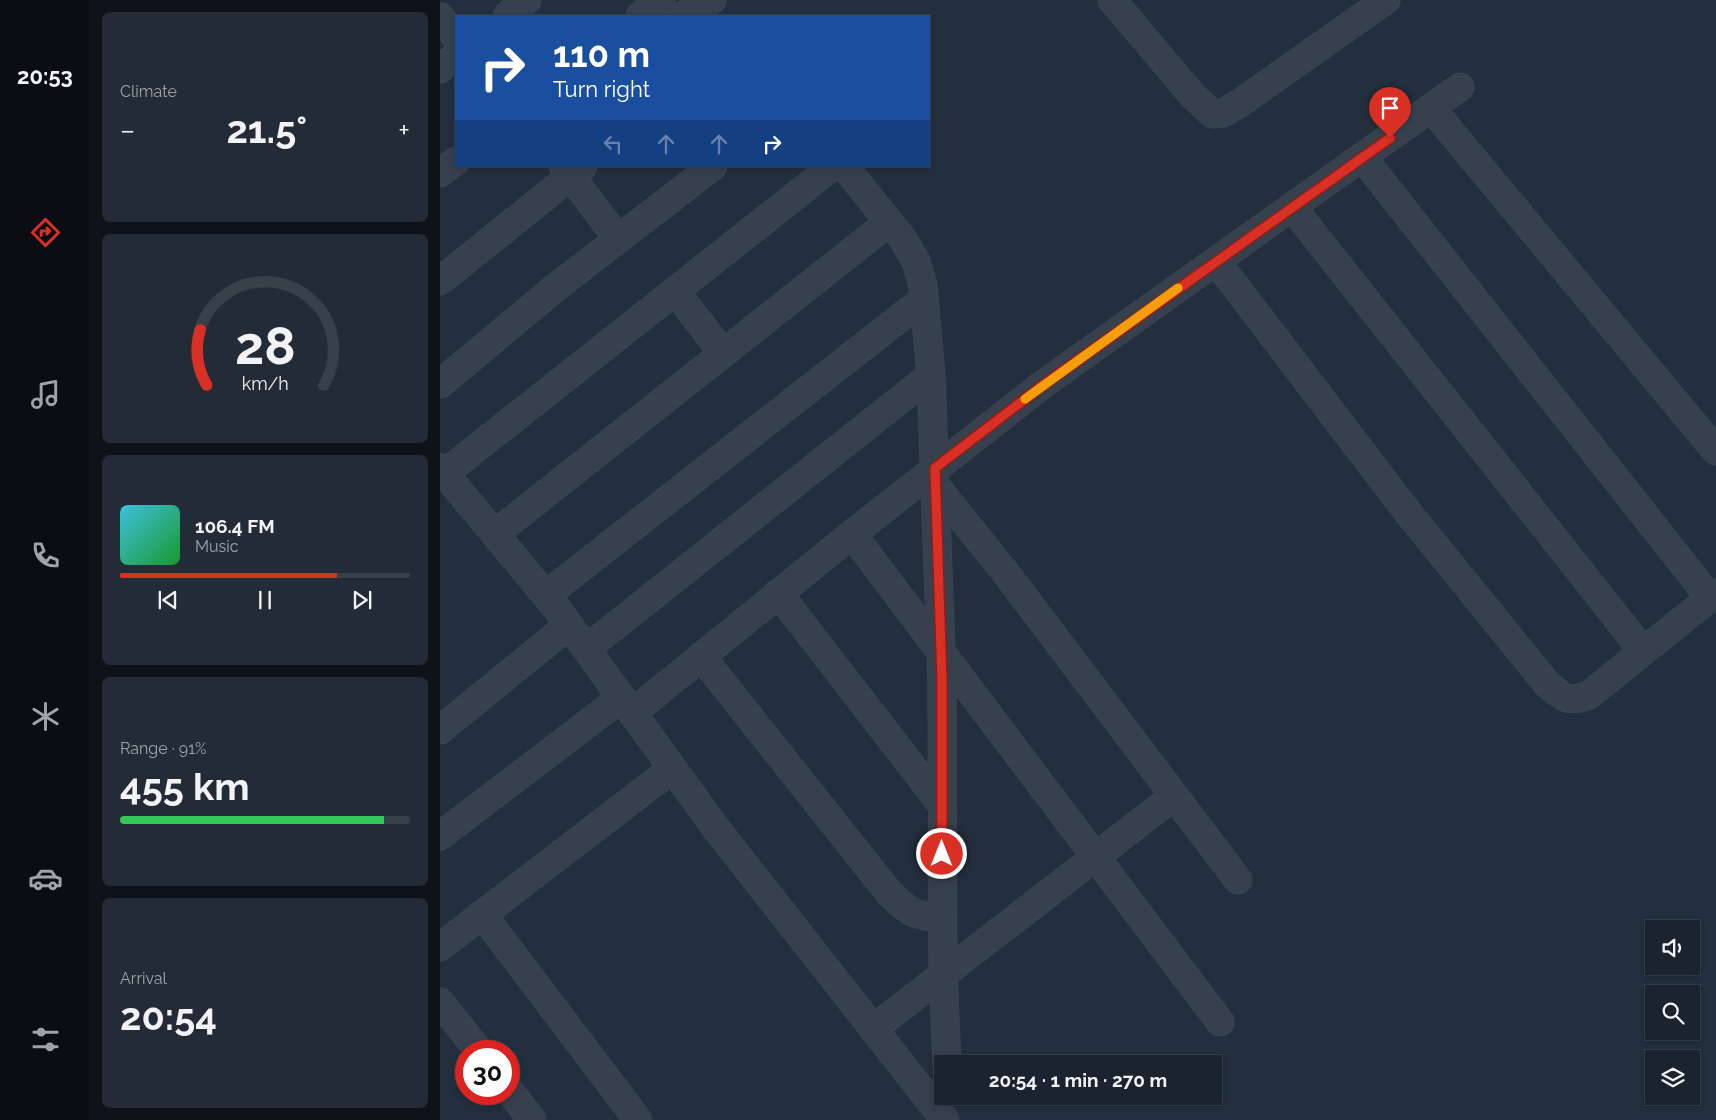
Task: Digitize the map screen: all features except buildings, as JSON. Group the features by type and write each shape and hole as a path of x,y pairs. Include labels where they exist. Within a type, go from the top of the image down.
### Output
{"street":[{"path":"508,15 527,0"},
{"path":"641,15 662,0 676,15"},
{"path":"684,15 712,0"},
{"path":"1112,0 1193,96 1213,114 1223,113 1240,104 1386,0"},
{"path":"440,17 455,36"},
{"path":"440,69 455,57"},
{"path":"440,836 701,656 852,534 935,476 1042,386 1460,87"},
{"path":"1431,108 1716,451"},
{"path":"1216,261 1406,510 1547,684 1563,697 1574,701 1589,695 1713,595 1362,157"},
{"path":"440,173 455,162"},
{"path":"440,384 555,288 712,167"},
{"path":"832,167 442,471 496,533 546,595 672,768 873,1030 934,1088"},
{"path":"845,167 902,238 916,261 924,299 932,375 941,652 943,974 947,1055"},
{"path":"440,281 572,170 618,239"},
{"path":"1292,207 1643,651"},
{"path":"496,533 889,222"},
{"path":"675,291 723,353"},
{"path":"546,595 924,299"},
{"path":"586,649 932,375"},
{"path":"935,476 1005,572 1238,880"},
{"path":"852,534 1096,854 1220,1022"},
{"path":"778,593 942,805"},
{"path":"440,730 569,625"},
{"path":"701,656 890,894 912,913 923,917 943,918"},
{"path":"440,946 672,768"},
{"path":"873,1030 1096,854 1174,796"},
{"path":"482,914 638,1120"},
{"path":"440,1002 470,1040"},
{"path":"520,1104 532,1120"},
{"path":"940,1105 945,1120"}],"slow traffic":[{"path":"1025,399 1178,288"}],"route":[{"path":"942,854 942,681 935,468 1042,386 1390,138"}]}
